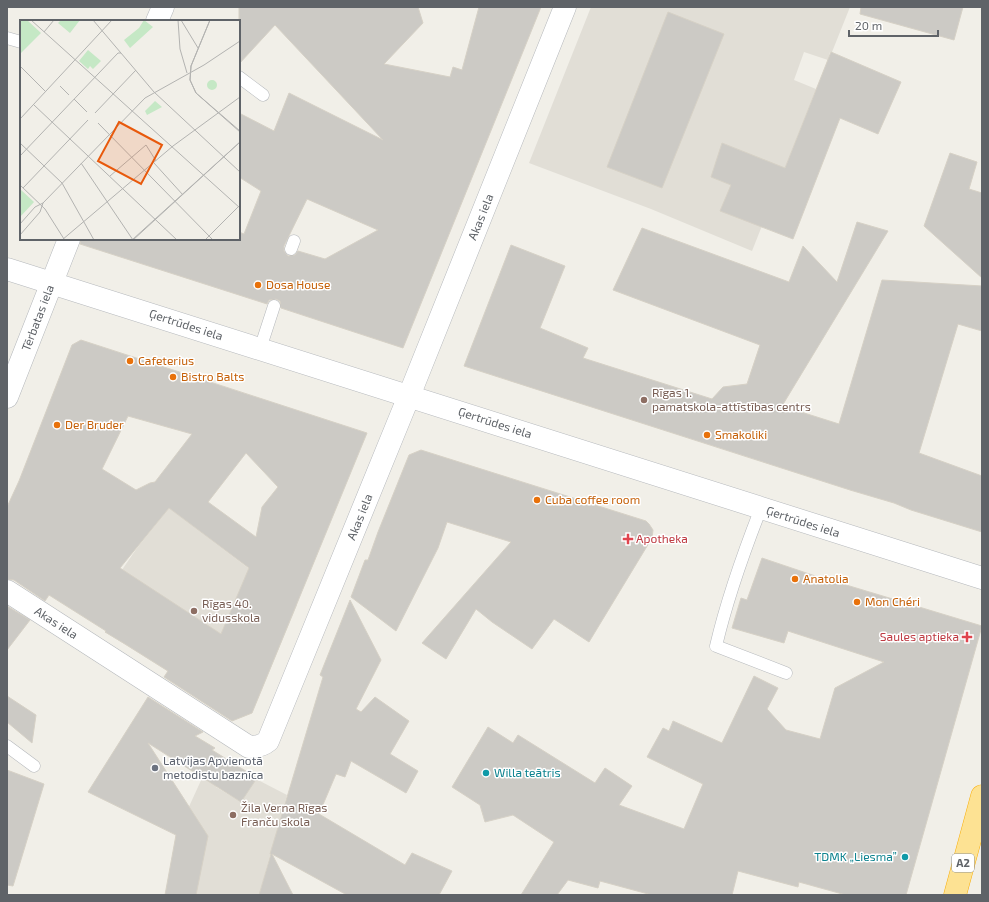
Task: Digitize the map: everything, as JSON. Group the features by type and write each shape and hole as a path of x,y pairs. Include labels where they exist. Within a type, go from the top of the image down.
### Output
{"highway":[{"name":"A2","path":"955,895 982,796"}],"street":[{"path":"157,20 163,7"},
{"name":"Akas iela","path":"7,591 249,747 264,745 268,741 409,396 565,7"},
{"name":"Tērbatas iela","path":"7,397 69,240"},
{"name":"Ģertrūdes iela","path":"7,269 982,578"}],"lane":[{"path":"7,38 20,42"},
{"path":"240,78 263,95"},
{"path":"260,349 274,306"},
{"path":"761,508 741,560 722,618 716,646 786,673"},
{"path":"7,746 34,766"}],"shaded area":[{"path":"591,7 850,7 832,52 830,52 828,60 804,52 794,80 816,89 752,251 651,209 529,163"},
{"name":"Rīgas 40. vidusskola","path":"169,508 297,605 252,713 240,718 105,632 106,631 89,618 137,548"},
{"name":"Žila Verna Rīgas Franču skola","path":"214,752 231,763 216,787 241,802 256,779 287,795 259,895 165,895 176,835"}],"building":[{"path":"239,7 418,7 423,23 384,64 450,77 453,67 462,70 479,7 541,7 403,348 281,308 280,301 276,299 269,300 267,304 80,244 81,240 240,240 240,232 244,234 261,191 240,178 240,114 274,131 289,93 383,140 275,25 240,63","holes":["307,199 378,230 325,259 298,251 295,255 288,256 284,251 284,246"]},
{"path":"861,7 963,7 954,40 860,14"},
{"path":"668,12 724,34 662,188 607,167"},
{"path":"831,52 901,82 878,134 840,118 793,239 720,211 731,185 711,177 722,143 785,168"},
{"path":"950,153 977,162 969,189 982,193 982,278 924,226"},
{"path":"857,222 888,231 782,406 839,424 882,280 982,286 982,331 958,324 919,453 982,476 982,532 464,366 511,245 565,266 540,328 588,348 583,358 712,399 723,387 747,384 760,345 613,290 642,228 789,282 803,246 837,282"},
{"path":"81,340 367,433 252,713 232,721 164,677 168,671 49,595 45,601 14,580 7,579 7,507 19,481 72,345","holes":["128,416 192,434 155,482 136,490 102,469","246,453 278,487 262,507 256,537 208,502","169,508 249,568 221,634 120,568"]},
{"path":"421,450 646,521 649,524 653,530 652,538 589,642 554,619 532,649 492,622 476,609 446,659 422,643 511,542 447,522 438,548 396,631 351,597 365,560 368,560 409,455"},
{"path":"762,558 842,585 843,584 982,626 906,895 846,895 799,882 798,887 738,871 732,895 652,895 600,881 598,888 568,880 557,895 521,895 554,842 513,815 485,822 480,805 452,787 488,727 513,743 518,735 595,783 605,768 632,786 619,805 684,829 703,784 647,757 663,728 669,731 673,721 722,743 754,676 778,688 767,709 786,730 820,739 835,688 884,662 788,631 784,643 732,628 741,598 747,600"},
{"path":"350,600 381,660 356,709 361,712 375,697 409,721 390,754 418,771 406,793 351,761 345,777 336,774 319,814 405,865 412,853 452,871 439,895 347,895 272,854 293,895 259,895 323,677 320,675"},
{"path":"7,606 30,620 7,650"},
{"path":"7,696 36,715 32,743 7,722"},
{"name":"Latvijas Apvienotā metodistu baznīca","path":"148,697 203,732 195,736 215,748 212,750 257,778 241,802 148,743 208,836 196,895 165,895 176,835 88,792"},
{"path":"7,770 44,784 13,886 7,885"}],"place":[{"name":"Dosa House","path":"258,285"},
{"name":"Cafeterius","path":"130,361"},
{"name":"Bistro Balts","path":"173,377"},
{"name":"Rīgas 1. pamatskola-attīstības centrs","path":"644,400"},
{"name":"Der Bruder","path":"57,425"},
{"name":"Smakoliki","path":"707,435"},
{"name":"Cuba coffee room","path":"537,500"},
{"name":"Apotheka","path":"628,539"},
{"name":"Anatolia","path":"795,579"},
{"name":"Mon Chéri","path":"857,602"},
{"name":"Rīgas 40. vidusskola","path":"194,611"},
{"name":"Saules aptieka","path":"967,637"},
{"name":"Latvijas Apvienotā metodistu baznīca","path":"155,768"},
{"name":"Willa teātris","path":"486,773"},
{"name":"Žila Verna Rīgas Franču skola","path":"233,815"},
{"name":"TDMK „Liesma”","path":"905,857"}]}
